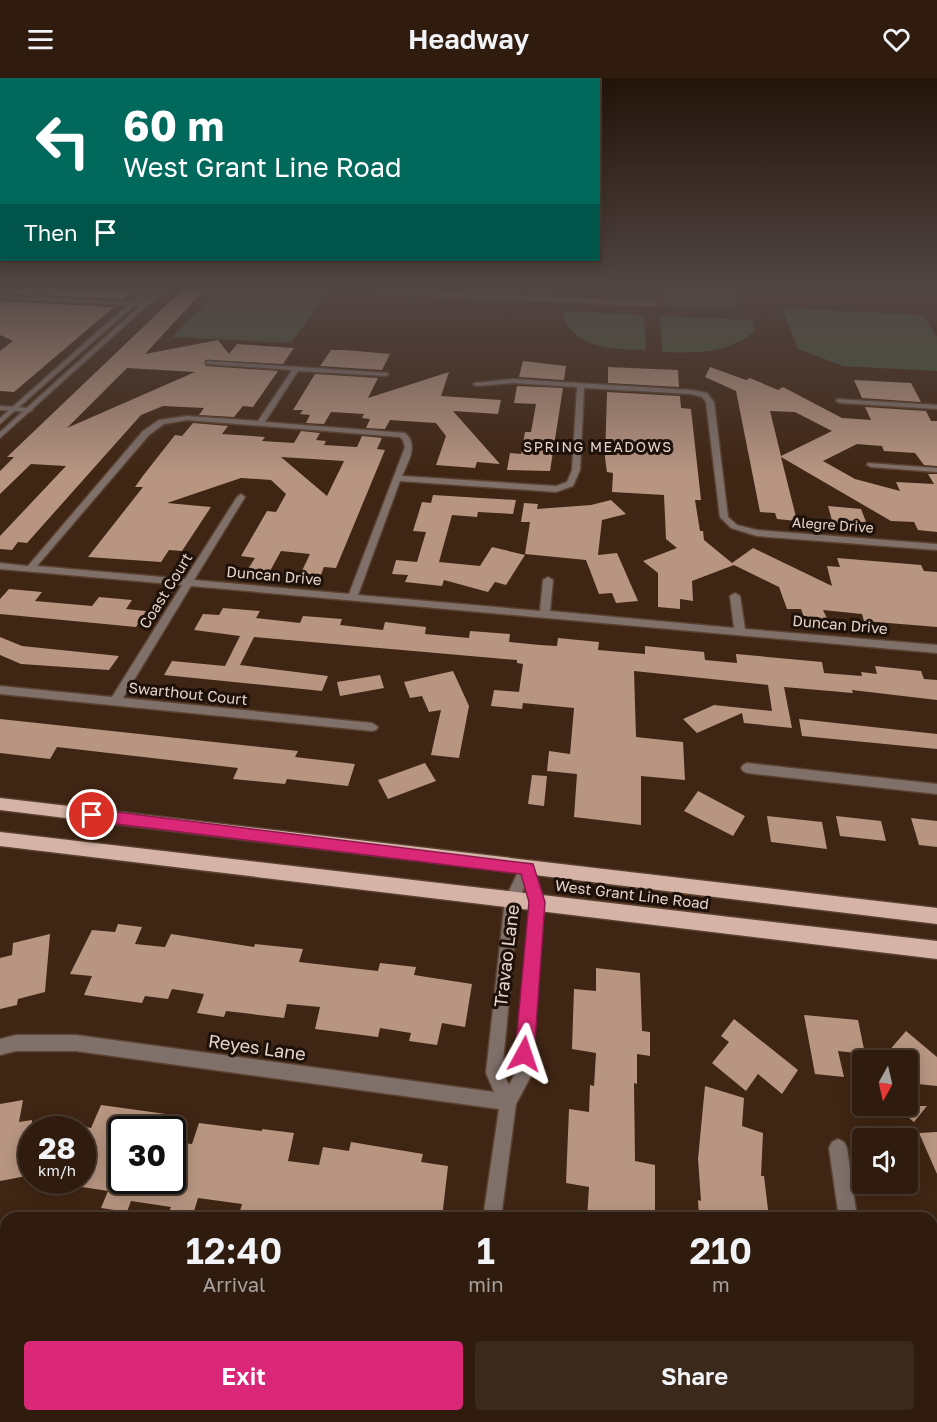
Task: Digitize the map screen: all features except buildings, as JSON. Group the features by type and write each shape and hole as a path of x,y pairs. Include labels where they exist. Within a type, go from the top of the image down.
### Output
{"main road":[{"name":"West Grant Line Road","path":"0,804 937,916"},
{"name":"West Grant Line Road","path":"0,839 937,950"}],"street":[{"path":"0,422 83,349"},
{"path":"0,436 97,349"},
{"path":"208,363 386,374"},
{"path":"261,423 296,369"},
{"path":"397,478 556,489 569,486 574,482 581,386 497,381 477,384"},
{"name":"Alegre Drive","path":"581,386 691,392 704,395 710,402 724,496 724,517 728,524 739,530 937,547"},
{"path":"840,401 937,407"},
{"path":"0,408 29,410"},
{"path":"30,569 153,426 176,418 402,435 407,439 409,447 352,598"},
{"path":"872,465 937,470"},
{"name":"Coast Court","path":"115,701 241,497"},
{"name":"Duncan Drive","path":"0,566 937,649"},
{"path":"545,615 548,580"},
{"path":"735,596 740,631"},
{"name":"Swarthout Court","path":"0,690 372,727"},
{"path":"747,768 937,789"},
{"name":"Travao Lane","path":"508,1102 494,1073 512,899 527,868"},
{"name":"Travao Lane","path":"493,1212 508,1102 523,1076 537,902 527,868"},
{"name":"Reyes Lane","path":"0,1047 16,1043 76,1043 508,1102"},
{"path":"838,1148 847,1212"}],"green space":[{"path":"662,349 719,349 699,352 662,352"},
{"path":"798,349 937,349 937,371 843,366"}],"district":[{"name":"SPRING MEADOWS","path":"598,447"}],"route":[{"path":"92,815 527,868 537,902 524,1054"}]}
